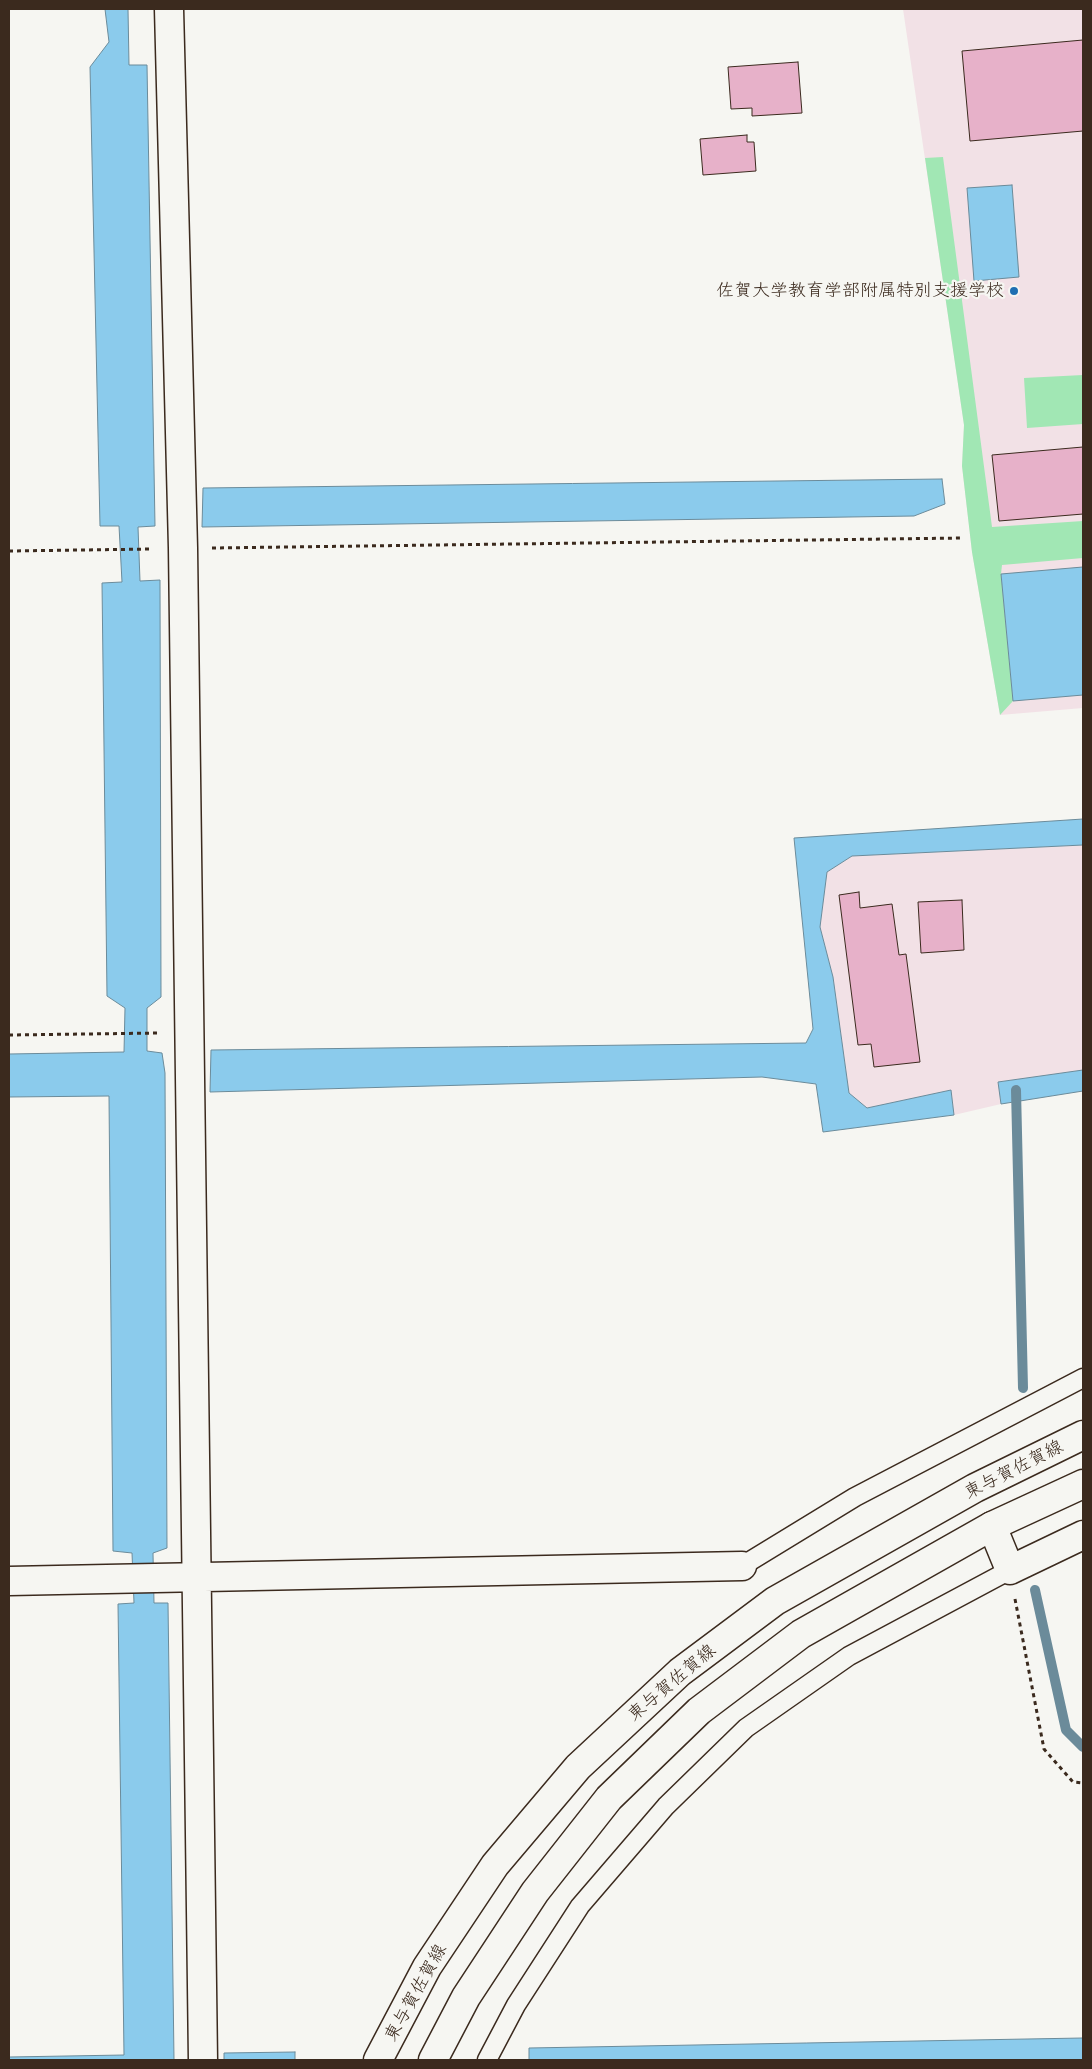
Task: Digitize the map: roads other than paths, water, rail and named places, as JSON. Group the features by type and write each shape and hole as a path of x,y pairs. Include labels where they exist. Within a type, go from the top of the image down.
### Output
{"street":[{"path":"169,9 182,548 203,2060"},
{"name":"東与賀佐賀線","path":"378,2060 427,1967 495,1865 578,1767 680,1672 775,1601 975,1488 1083,1435"},
{"path":"433,2060 466,1997 535,1892 609,1798 699,1711 801,1634 992,1526 1083,1484"},
{"path":"992,1526 1010,1570 1083,1535"},
{"path":"9,1581 742,1566"}],"lane":[{"path":"742,1566 854,1497 1083,1378"},
{"path":"487,2060 516,2005 580,1906 666,1806 746,1728 849,1656 1010,1570"}],"water":[{"path":"105,9 128,9 129,65 147,65 155,526 138,527 140,581 160,580 161,997 147,1008 147,1051 162,1053 165,1073 167,1548 153,1553 154,1603 168,1603 174,2060 9,2060 9,2057 124,2055 118,1604 134,1603 132,1553 113,1551 109,1096 9,1097 9,1054 124,1052 125,1008 107,996 102,583 122,582 119,526 100,526 90,67 109,42"},
{"path":"1012,185 1019,277 974,281 967,188"},
{"path":"942,479 945,504 914,516 202,527 203,488"},
{"path":"1083,567 1083,695 1013,701 1001,574"},
{"path":"1083,819 1083,845 852,856 827,872 820,927 833,977 849,1093 867,1108 951,1090 954,1115 823,1132 816,1084 762,1077 210,1092 211,1050 806,1043 813,1029 794,838"},
{"path":"1083,1070 1083,1091 1001,1104 998,1082"},
{"path":"1083,2038 1083,2060 529,2060 529,2048"},
{"path":"295,2052 295,2060 224,2060 224,2053"}],"waterway":[{"path":"1016,1090 1023,1388"},
{"path":"1035,1590 1066,1730 1083,1747"}],"place":[{"name":"佐賀大学教育学部附属特別支援学校","path":"1014,291"}]}
